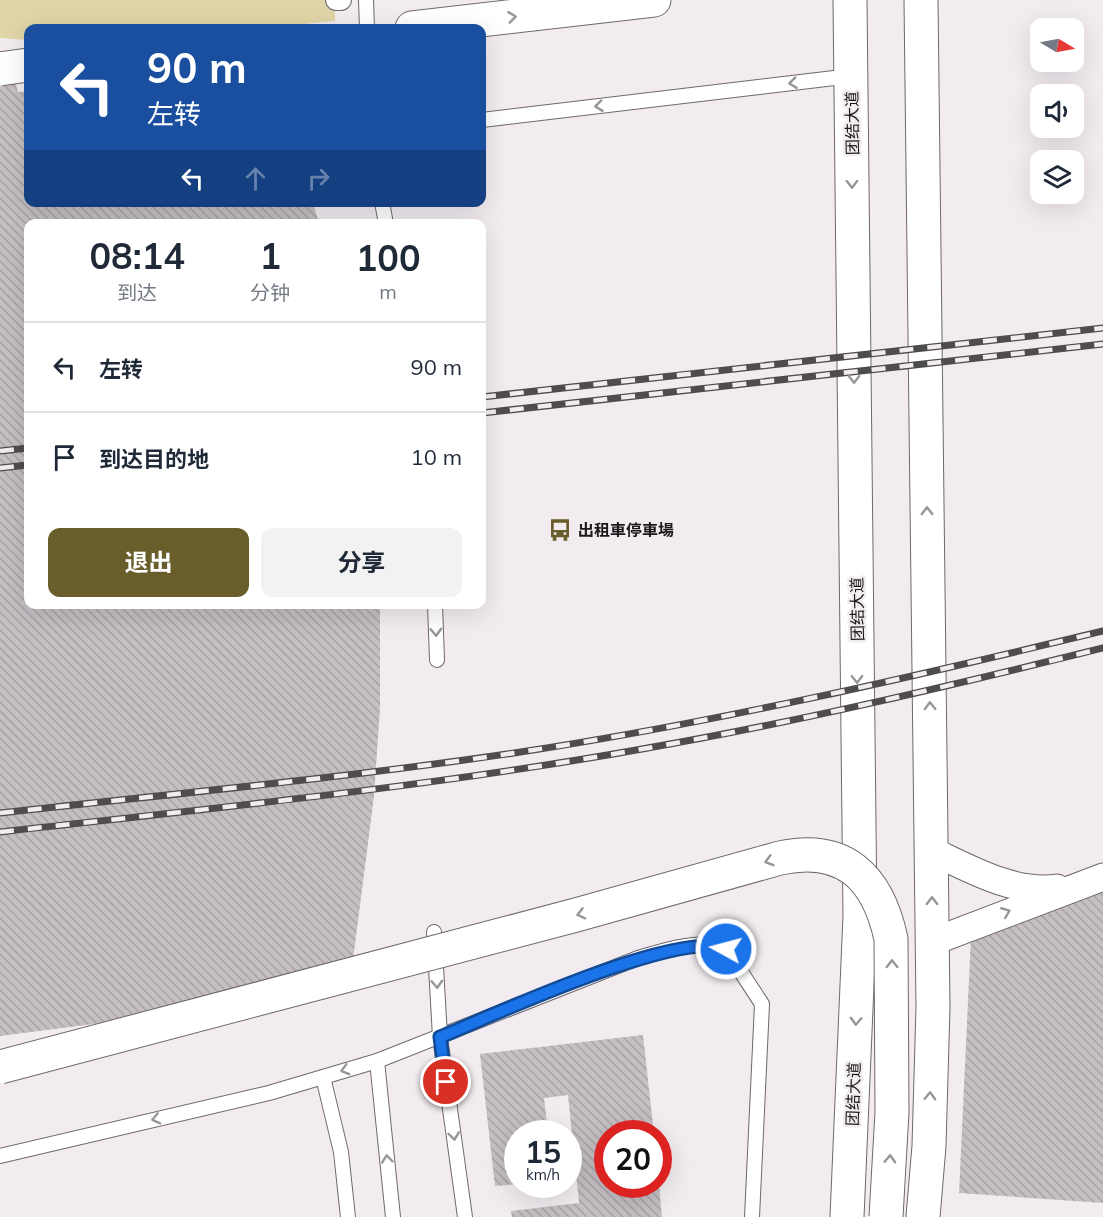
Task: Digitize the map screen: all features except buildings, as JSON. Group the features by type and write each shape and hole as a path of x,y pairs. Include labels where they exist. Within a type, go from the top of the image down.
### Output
{"main road":[{"path":"447,24 654,0"},
{"name":"团结大道","path":"847,1217 860,916 850,0"},
{"path":"921,0 932,851 930,1123 923,1217"},
{"path":"0,55 24,57"},
{"path":"0,67 24,66"},
{"path":"0,1066 565,918 780,858 811,855 842,861 863,876 879,898 891,939 892,1112 886,1217"}],"street":[{"path":"336,0 341,0"},
{"path":"932,851 1008,883 1044,889 1074,886"},
{"path":"932,942 1074,886 1103,877"}],"lane":[{"path":"366,0 367,24"},
{"path":"486,120 851,76"},
{"path":"435,609 437,660"},
{"path":"434,932 440,1037 465,1217"},
{"path":"0,1156 269,1093 377,1061 638,958 708,944 726,949 762,1004 752,1217"},
{"path":"377,1061 393,1217"},
{"path":"323,1077 341,1152 348,1217"}],"shaded area":[{"path":"0,0 335,0 335,21 305,24 24,24 24,40 0,38"}],"railway":[{"path":"486,397 1103,328"},
{"path":"486,413 1103,344"},
{"path":"0,451 24,448"},
{"path":"0,468 24,465"},
{"path":"0,813 386,770 588,741 736,714 957,666 1103,631"},
{"path":"0,832 321,796 562,762 816,715 1103,648"}],"place":[{"name":"出租車停車場","path":"560,530"}],"route":[{"path":"446,1082 440,1037 653,953 708,944 726,949"}]}
